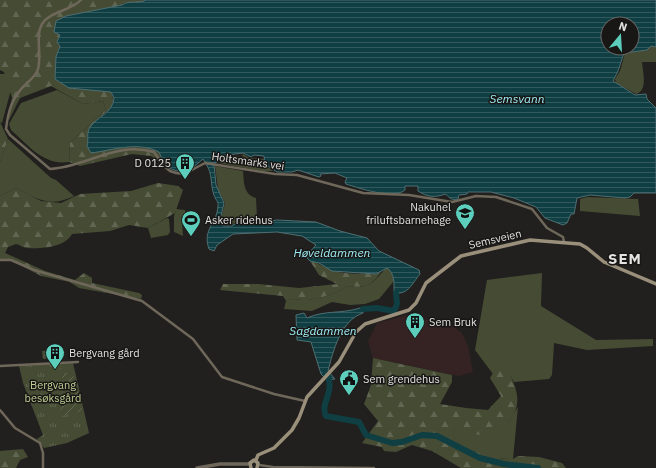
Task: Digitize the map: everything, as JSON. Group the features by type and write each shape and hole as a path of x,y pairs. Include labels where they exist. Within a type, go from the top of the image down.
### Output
{"main road":[{"name":"Semsveien","path":"305,401 323,378 342,358 356,332 362,325 409,310 416,303 426,283 461,256 530,240 564,242 584,245 604,262 656,284"},
{"path":"250,466 252,461 256,460 262,453 278,445 292,430 299,418 305,401"},
{"path":"256,460 258,467"}],"street":[{"name":"Holtsmarks vei","path":"81,0 72,7 50,17 43,23 40,33 38,71 13,101 7,119 6,129 8,132 50,169 86,162 103,154 127,149 154,152 164,166 176,174 184,174 205,163 305,177 363,193 409,195 452,202 465,201 483,196 499,199 532,209 548,228 563,237 564,242"},
{"path":"0,260 11,260 34,270 142,301 193,339 222,377 274,394 305,401"},
{"path":"0,366 78,362"},
{"path":"0,410 15,428 40,443 43,453 43,468"},
{"path":"196,468 220,464 250,466"},
{"path":"258,467 374,468"}],"shaded area":[{"path":"408,315 451,325 462,333 468,346 473,372 459,376 373,358 368,341 377,323"}],"green space":[{"path":"0,0 146,0 142,2 124,3 122,5 66,16 56,21 57,32 60,35 57,42 60,46 56,57 55,78 70,88 105,90 111,92 113,98 112,106 95,123 87,146 96,152 101,150 128,147 155,149 161,153 164,163 162,164 151,156 132,154 80,166 69,162 70,143 106,109 103,101 83,104 51,86 20,98 9,120 8,114 12,98 4,72 0,70"},
{"path":"651,46 656,47 656,62 642,62 644,81 642,89 636,94 616,83 615,79 620,71 624,56 640,56 640,51 647,50"},
{"path":"0,74 10,74 13,82 2,123 0,122"},
{"path":"57,90 83,104 103,101 106,109 70,143 69,162 52,161 44,158 30,148 11,130 9,124 21,103"},
{"path":"0,122 8,139 0,162"},
{"path":"8,139 51,178 56,180 74,196 65,200 51,202 37,199 16,188 0,196 0,162"},
{"path":"243,154 249,158 264,159 265,165 273,171 262,171 219,163 224,159 231,157 246,158 242,156"},
{"path":"215,166 243,171 246,191 256,198 257,219 246,219 232,224 223,225 221,219 225,203 218,189"},
{"path":"158,183 178,186 183,190 175,213 148,228 129,225 110,231 72,234 64,242 53,246 25,248 16,244 8,247 5,253 45,271 75,280 84,273 92,278 92,283 139,293 142,295 141,299 79,288 70,282 41,276 11,260 0,261 0,196 16,188 41,201 61,203 80,194 131,191"},
{"path":"587,197 638,199 640,216 580,211 580,199"},
{"path":"176,209 185,210 187,219 182,224 183,236 174,232 174,216"},
{"path":"167,218 169,219 170,232 168,235 151,238 148,228"},
{"path":"310,261 331,270 341,272 363,274 381,272 370,284 359,287 348,286 333,294 310,300 293,299 286,301 283,296 220,290 223,284 258,284 299,288 337,284 319,275"},
{"path":"387,267 391,271 394,281 379,299 365,304 350,305 332,302 312,311 284,309 286,301 289,300 315,299 333,294 348,286 366,286 374,281"},
{"path":"542,273 541,306 596,340 653,339 653,346 587,350 554,343 552,375 549,379 514,382 501,361 493,374 475,350 487,280"},
{"path":"63,349 64,357 43,359 42,351"},
{"path":"373,358 452,375 452,382 440,404 488,410 501,396 490,378 501,360 511,377 517,393 516,410 504,426 495,433 480,435 455,430 453,437 468,450 503,459 513,459 518,456 539,457 562,463 566,468 461,468 432,451 412,445 396,452 384,451 382,447 362,443 378,421 364,404 371,385"},
{"name":"Bergvang besøksgård","path":"73,363 89,433 67,443 44,448 37,439 43,435 23,383 19,366"},
{"path":"62,368 64,374 70,372 74,377 83,411 61,416 60,404 64,387 60,370"},
{"path":"518,407 513,459 502,459 477,454 467,450 453,437 455,429 487,435 509,421"},
{"path":"23,449 28,457 20,460 16,468 0,468 0,451"}],"water":[{"name":"Semsvann","path":"146,0 656,0 656,47 651,46 647,50 640,51 640,16 600,16 600,56 623,56 613,81 635,95 646,94 647,99 656,108 656,193 634,193 630,197 625,198 590,195 577,198 574,214 571,214 567,223 563,225 545,218 536,207 514,198 491,192 468,192 467,194 459,195 458,199 451,199 445,194 438,196 425,195 418,191 418,186 405,186 405,190 400,193 384,194 346,184 345,182 347,178 335,173 320,174 321,176 319,177 298,170 292,172 277,172 265,164 264,156 254,155 251,157 243,153 219,156 216,163 205,162 203,159 191,169 177,171 169,168 164,163 159,152 142,147 125,147 91,153 87,146 90,127 108,111 114,98 111,92 69,88 55,79 56,57 60,46 57,42 60,35 54,32 56,21 66,16 127,3"},
{"name":"Høveldammen","path":"206,164 214,165 216,185 224,203 220,220 223,226 231,226 246,219 265,222 277,220 316,222 340,231 367,238 379,251 419,270 420,274 407,290 394,293 393,276 387,268 376,274 332,271 319,263 310,261 307,258 308,254 316,245 302,236 277,232 233,234 217,245 214,251 209,249 207,236 215,218 218,205 214,196 210,172"},
{"name":"Sagdammen","path":"360,308 363,309 363,313 349,322 339,337 332,354 328,371 335,379 327,380 321,374 311,342 297,340 296,315 304,313 307,318 320,314"}],"waterway":[{"path":"363,309 377,308 394,311 397,304 396,293"},
{"path":"326,373 330,385 324,411 326,416 359,422 366,435 392,443 402,442 422,435 437,436 480,458 504,464 538,468"}],"place":[{"name":"D 0125","path":"185,180"},
{"name":"Nakuhel friluftsbarnehage","path":"465,230"},
{"name":"Asker ridehus","path":"191,237"},
{"name":"Sem Bruk","path":"415,339"},
{"name":"Bergvang gård","path":"55,370"},
{"name":"Sem grendehus","path":"349,396"}],"district":[{"name":"SEM","path":"625,258"}]}
